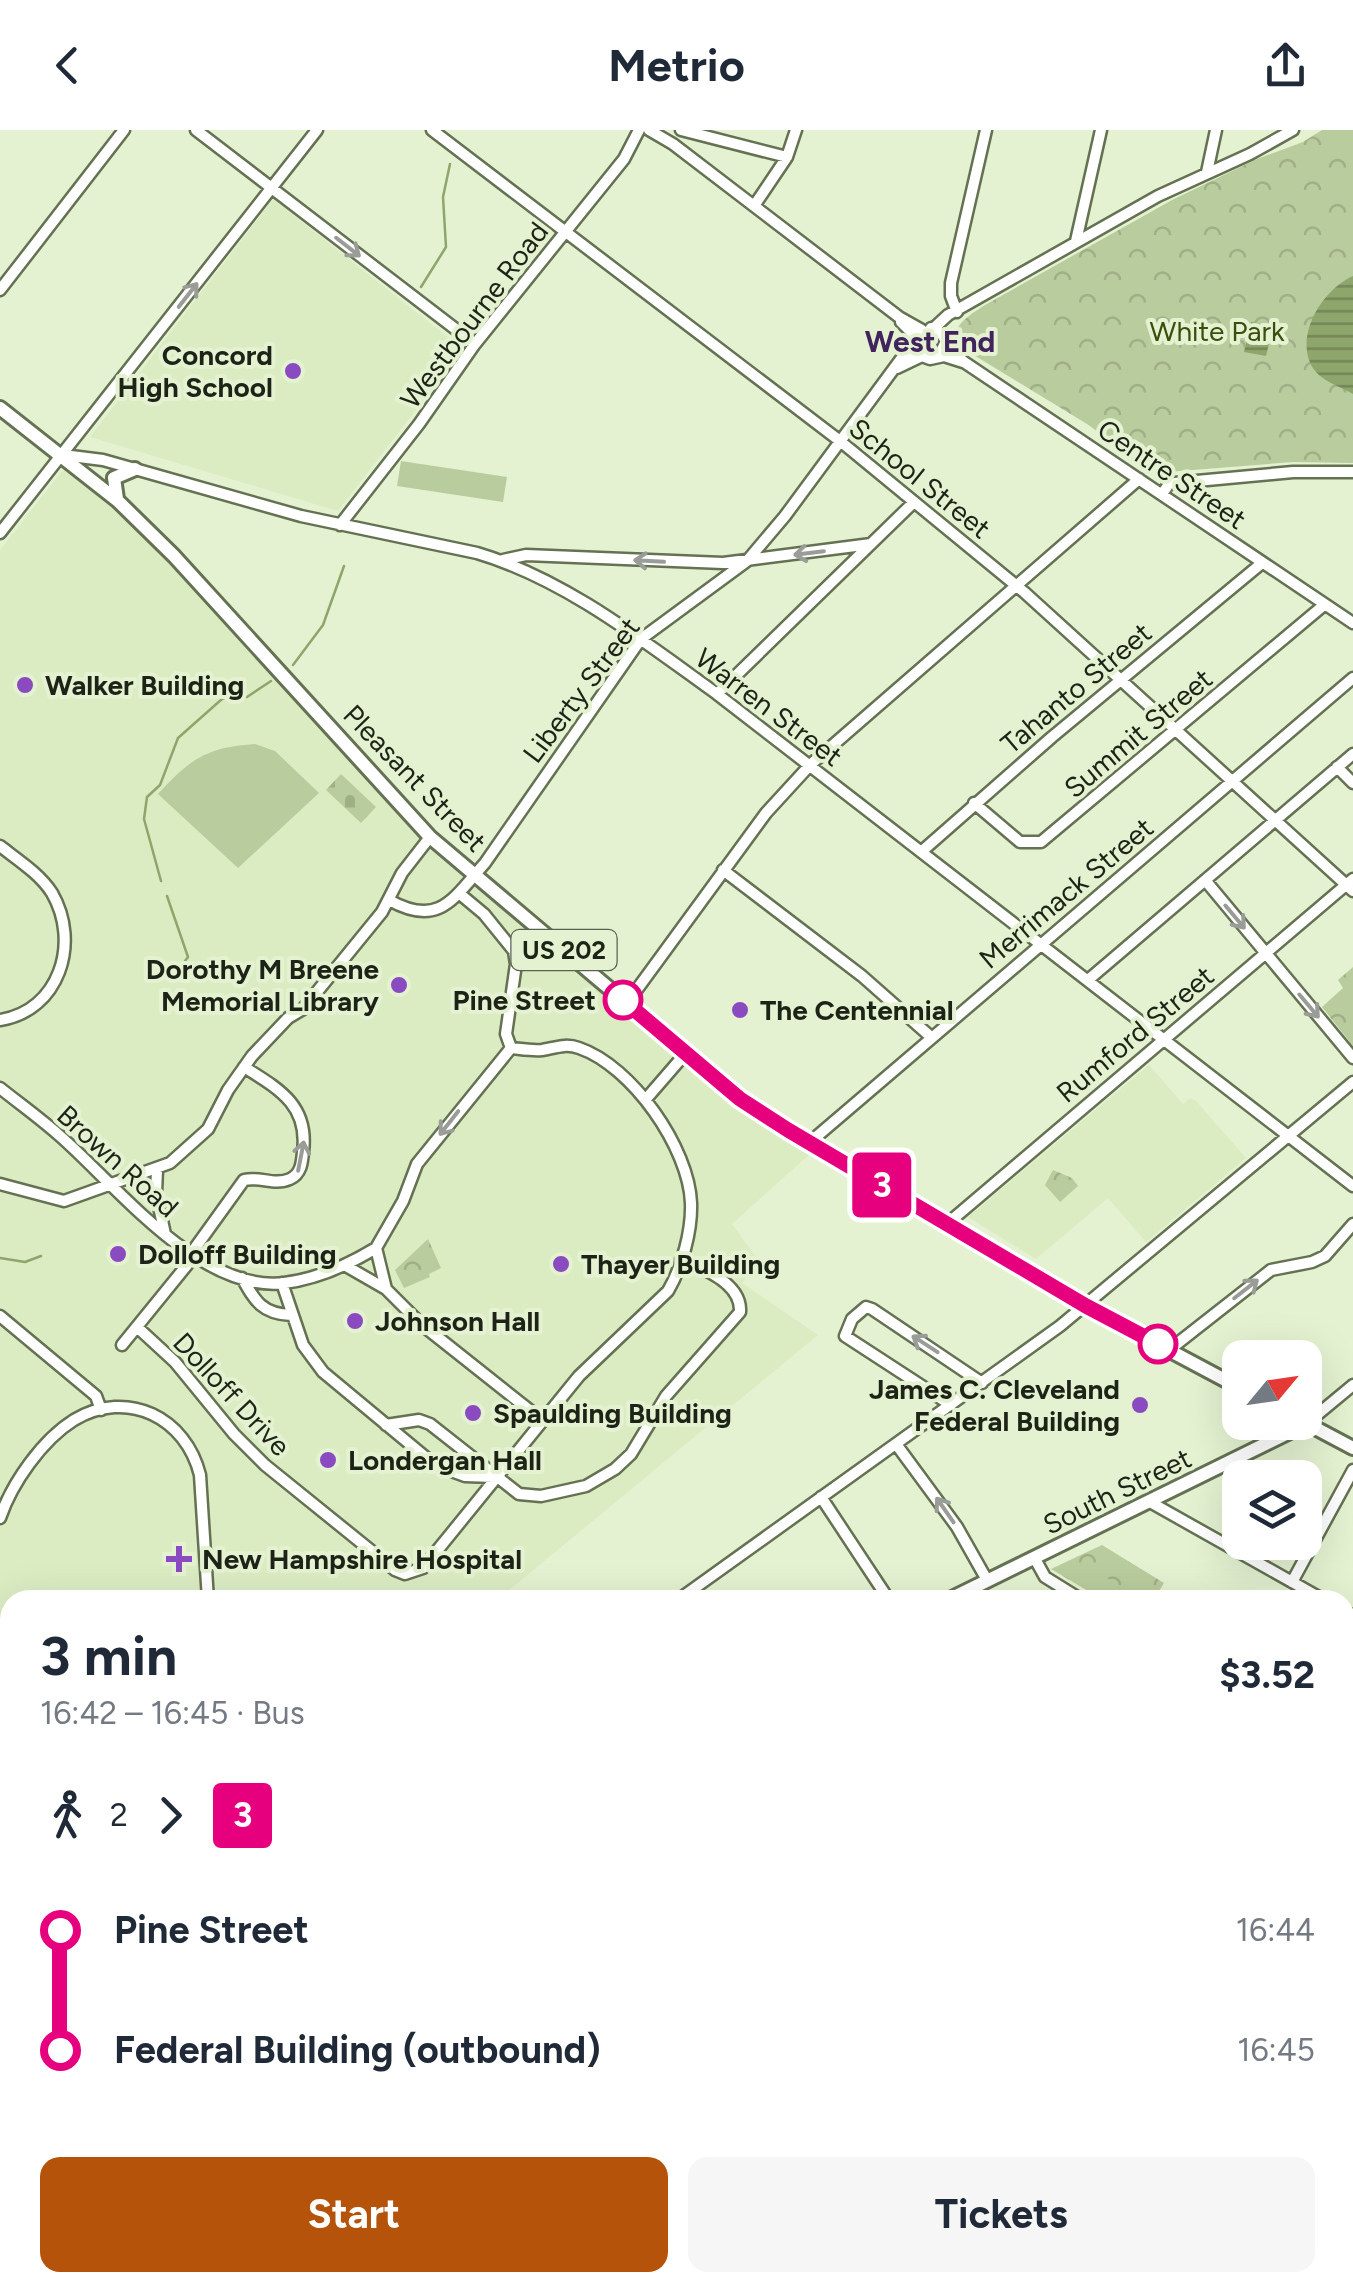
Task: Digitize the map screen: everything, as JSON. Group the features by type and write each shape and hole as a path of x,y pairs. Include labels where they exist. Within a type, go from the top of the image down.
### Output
{"main road":[{"name":"Pleasant Street","path":"0,408 118,501 174,556 430,837 740,1099 1086,1306 1222,1378"},
{"path":"118,501 114,478 135,469"},
{"path":"1322,1432 1353,1448"},
{"name":"South Street","path":"968,1590 1272,1440"}],"street":[{"path":"0,290 124,130"},
{"path":"196,130 475,344"},
{"path":"0,533 316,130"},
{"name":"School Street","path":"432,130 840,441 1076,636 1175,731 1351,885"},
{"name":"Westbourne Road","path":"340,525 475,344 624,159 640,130"},
{"path":"649,130 898,317 922,340 930,359 943,346 957,312 951,284 986,130"},
{"path":"681,130 787,157"},
{"path":"754,206 787,157 796,130"},
{"path":"1076,242 1101,130"},
{"path":"1207,172 1216,130"},
{"name":"Liberty Street","path":"460,894 641,640 747,561 897,368 948,314 1207,172 1293,130"},
{"name":"Centre Street","path":"922,340 943,346 1353,624"},
{"name":"Warren Street","path":"63,455 84,456 340,525 502,560 558,588 717,694 1353,1186"},
{"path":"1162,494 1175,483 1293,472 1353,472"},
{"path":"627,1003 766,813 810,765 1139,479"},
{"path":"717,694 914,502"},
{"path":"502,560 526,555 747,561 871,544"},
{"name":"Tahanto Street","path":"922,852 974,803 1262,563"},
{"name":"Summit Street","path":"974,803 1020,842 1041,842 1324,605"},
{"name":"Merrimack Street","path":"810,1143 1353,678"},
{"path":"1088,980 1353,754"},
{"path":"1337,767 1353,783"},
{"path":"0,1184 64,1201 108,1183 157,1170 192,1146 208,1129 244,1067 288,1018 303,1009 389,900 402,873 430,837"},
{"path":"0,1020 25,1014 43,1001 56,982 64,949 63,927 53,895 39,877 1,849"},
{"path":"723,870 862,976 930,1037"},
{"path":"1205,880 1353,1058"},
{"name":"Rumford Street","path":"948,1224 1265,953 1351,885"},
{"path":"389,900 418,914 440,909 460,894 484,914 514,951 516,964 506,1034 512,1048"},
{"path":"386,1425 419,1420 430,1424 519,1494 541,1496 596,1482 632,1454 666,1396 740,1312 741,1301 734,1292 698,1266 681,1260 690,1219 688,1182 674,1146 646,1099 616,1070 580,1048 512,1048"},
{"path":"386,1289 376,1248 403,1200 417,1164 512,1048"},
{"path":"646,1099 685,1054"},
{"path":"122,1345 187,1265 244,1180 288,1180 297,1175 302,1165 304,1142 299,1110 244,1067"},
{"path":"692,1590 1086,1306 1353,1082"},
{"name":"Brown Road","path":"0,1088 61,1137 190,1256 241,1277 282,1283 346,1266 376,1248"},
{"path":"157,1170 156,1199 165,1236"},
{"path":"1169,1350 1271,1270 1325,1256 1353,1224"},
{"name":"Dolloff Drive","path":"137,1327 175,1362 265,1465 405,1574 423,1568 590,1365 668,1291 681,1260"},
{"path":"346,1266 386,1289 421,1324 542,1420"},
{"path":"241,1277 253,1299 273,1314 291,1314"},
{"path":"282,1283 308,1356 323,1372 434,1466 465,1476 495,1477"},
{"path":"951,1405 845,1336 852,1319 866,1307 982,1383"},
{"path":"0,1316 96,1396 102,1410"},
{"path":"1322,1410 1353,1385"},
{"path":"0,1518 16,1484 58,1433 76,1419 102,1410 132,1408 154,1412 172,1424 196,1456 207,1590"},
{"path":"896,1444 958,1527 988,1580"},
{"path":"1295,1590 1353,1470"},
{"path":"821,1498 882,1590"},
{"path":"1150,1502 1306,1590"},
{"path":"1035,1559 1044,1577 1065,1590"}],"shaded area":[{"name":"Concord High School","path":"273,199 463,349 338,511 90,437"},
{"path":"1353,276 1353,394 1317,373 1308,355 1307,342 1309,328 1322,302"},
{"path":"1251,322 1273,327 1266,356 1244,352"},
{"path":"69,469 169,559 442,856 700,1076 811,1153 732,1224 759,1261 742,1283 818,1335 509,1590 0,1590 0,550 61,472"},
{"path":"1149,1065 1183,1104 1190,1098 1196,1101 1246,1158 1146,1242 1108,1198 1036,1259 968,1217"}],"green space":[{"name":"White Park","path":"1322,130 1353,130 1353,463 1293,462 1155,473 1087,424 954,343 960,325 985,305 1172,200"},
{"path":"401,461 507,477 503,502 397,486"},
{"path":"255,744 275,751 319,793 238,868 158,794 200,757 224,748"},
{"path":"341,774 376,807 361,823 326,790"},
{"path":"1353,967 1353,1046 1322,1007 1343,988 1338,980"},
{"path":"1053,1170 1072,1178 1078,1186 1060,1202 1045,1185"},
{"path":"428,1239 441,1268 404,1288 395,1270"},
{"path":"1102,1545 1164,1583 1160,1590 1086,1590 1051,1569"},
{"path":"1084,1564 1114,1582 1110,1590 1088,1590 1074,1581"}],"waterway":[{"path":"421,287 446,247 443,197 450,164"},
{"path":"293,665 323,625 344,566"},
{"path":"161,881 144,819 147,797 160,785 178,738 222,699 234,694 247,697 271,681"},
{"path":"167,896 188,957 185,961"},
{"path":"0,1258 25,1262 41,1256"}],"bus line":[{"name":"3","path":"623,1000 740,1099 788,1130 1086,1306 1158,1344"}],"place":[{"name":"Concord High School","path":"293,371"},
{"name":"Walker Building","path":"25,685"},
{"name":"Dorothy M Breene Memorial Library","path":"399,985"},
{"name":"Pine Street","path":"623,1000"},
{"name":"The Centennial","path":"740,1010"},
{"name":"Dolloff Building","path":"118,1254"},
{"name":"Thayer Building","path":"561,1264"},
{"name":"Johnson Hall","path":"355,1321"},
{"name":"James C. Cleveland Federal Building","path":"1140,1405"},
{"name":"Spaulding Building","path":"473,1413"},
{"name":"Londergan Hall","path":"328,1460"},
{"name":"New Hampshire Hospital","path":"179,1559"}],"district":[{"name":"West End","path":"930,341"}]}
